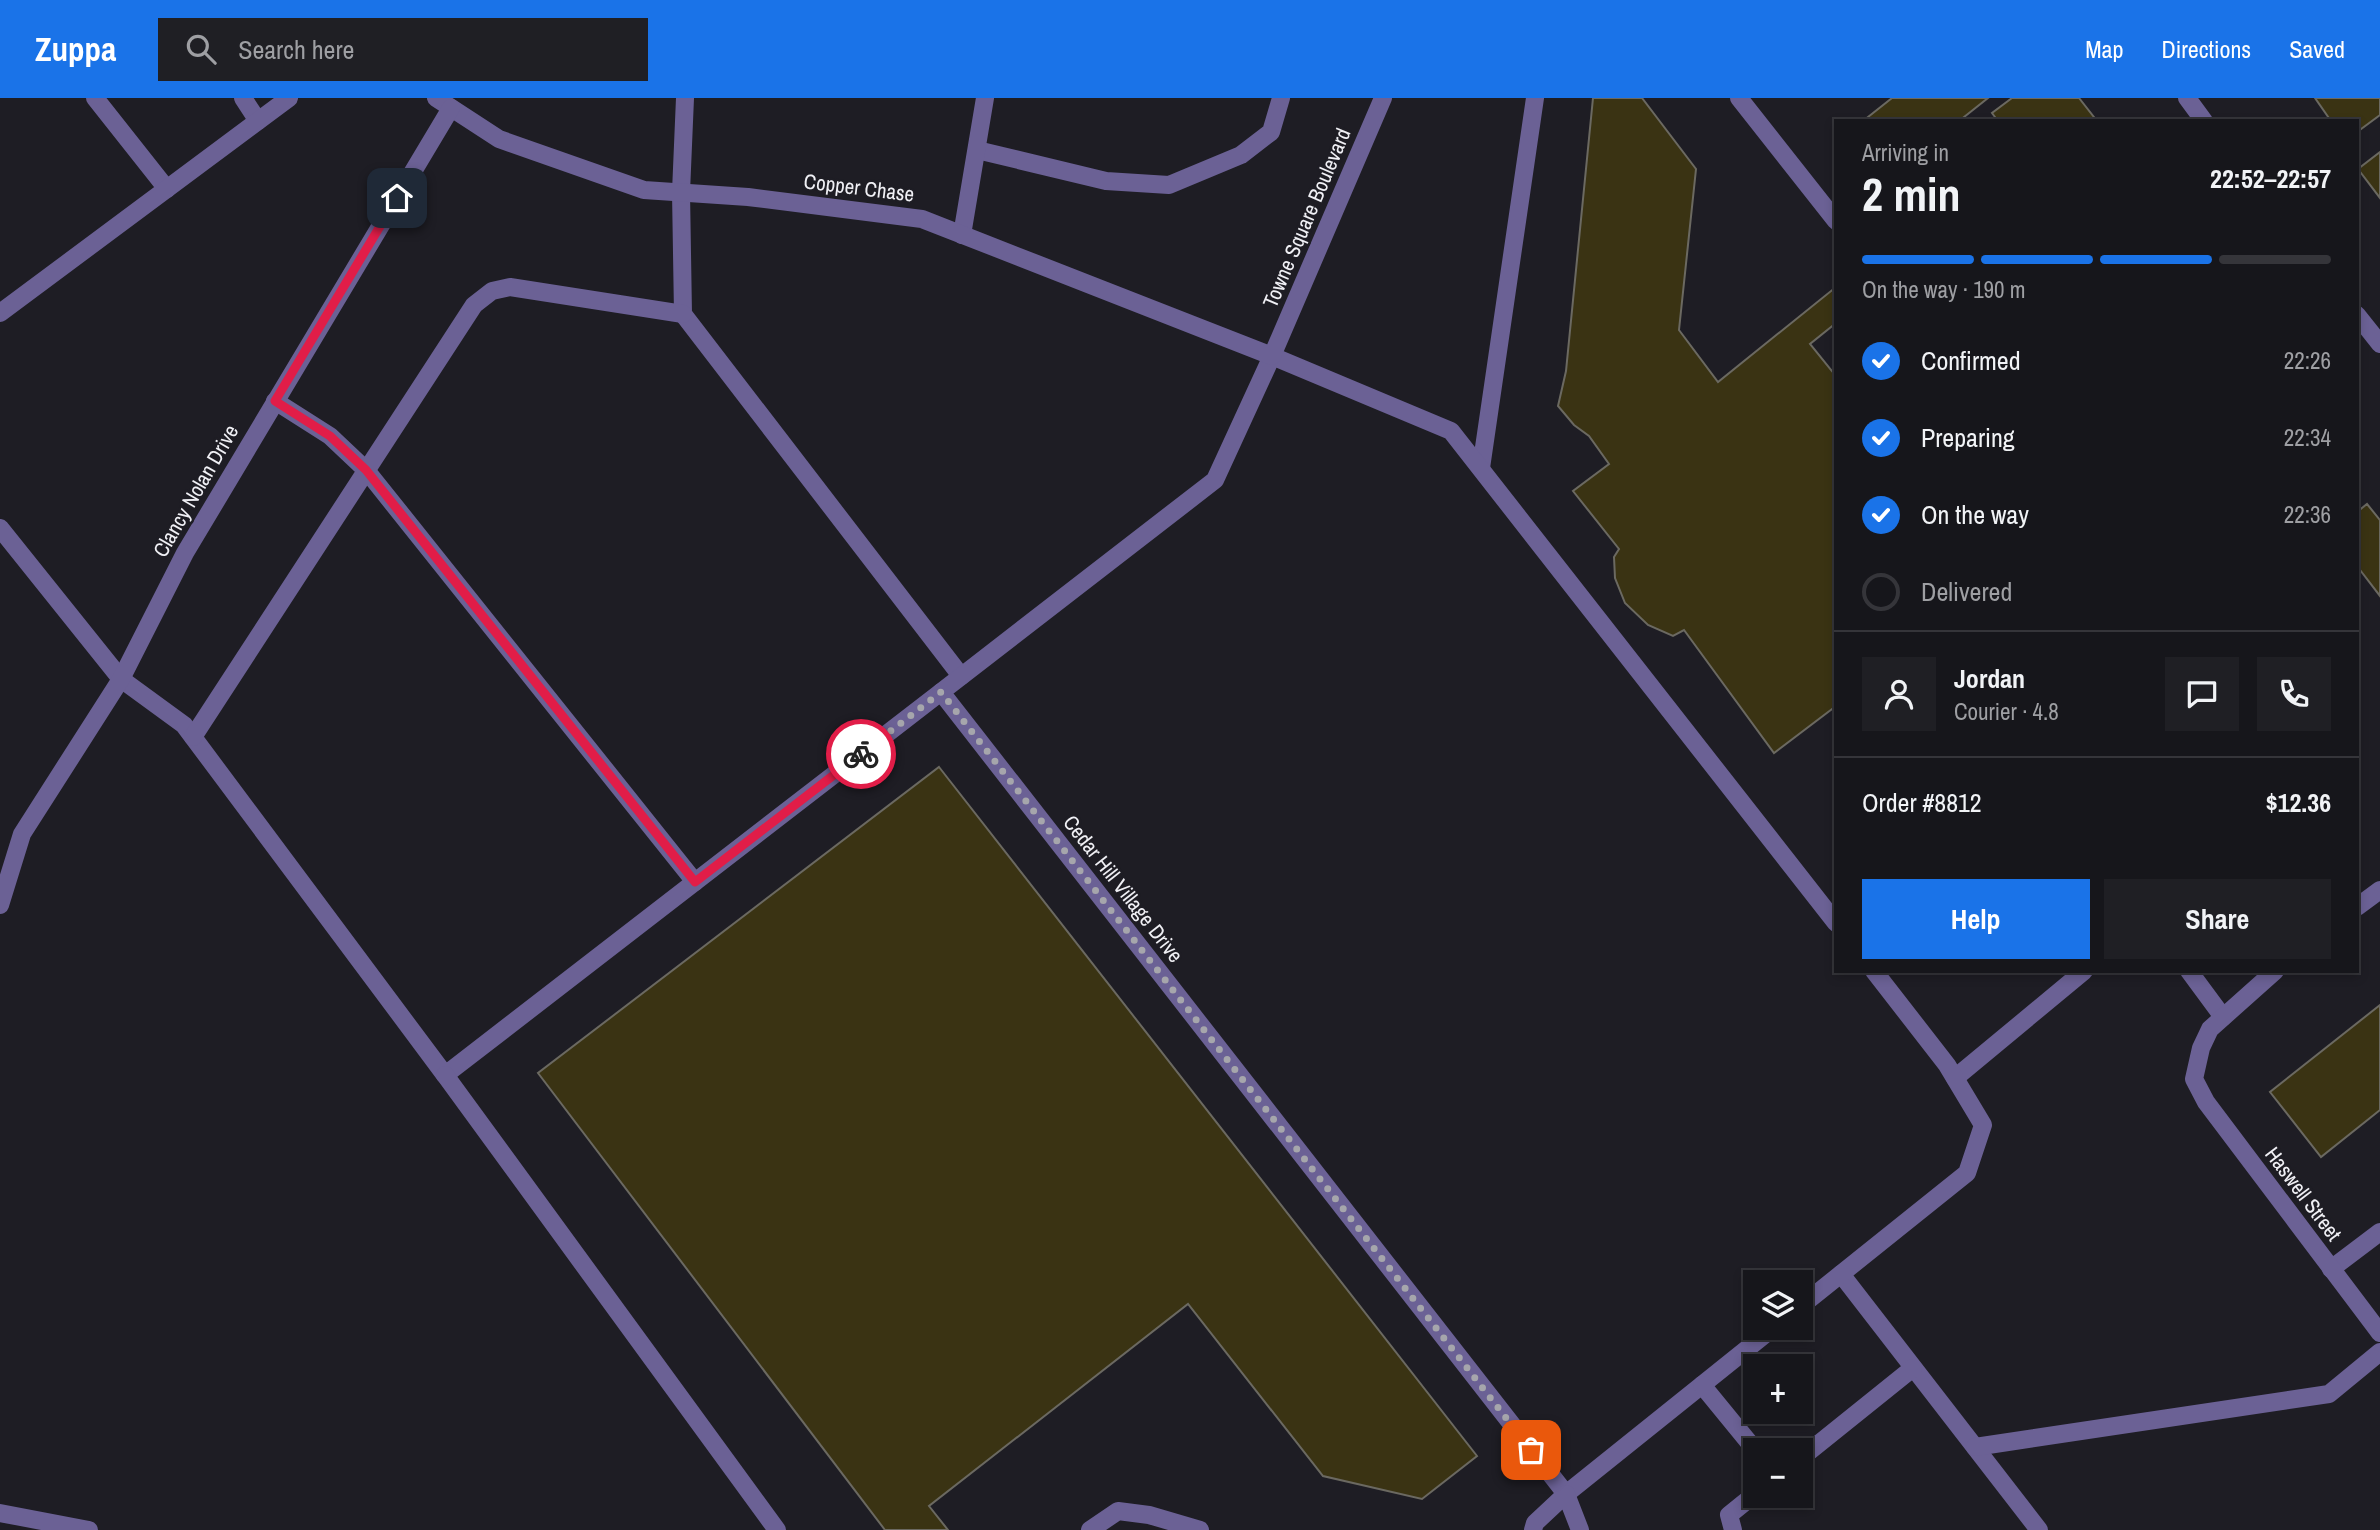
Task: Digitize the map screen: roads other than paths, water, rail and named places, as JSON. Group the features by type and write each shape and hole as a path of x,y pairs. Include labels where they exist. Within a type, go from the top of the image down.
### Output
{"street":[{"path":"95,98 167,189"},
{"path":"243,98 258,121"},
{"path":"0,313 289,98"},
{"path":"685,98 681,192 683,314 961,676"},
{"path":"962,235 985,98"},
{"path":"976,150 1106,181 1169,185 1241,155 1271,132 1281,98"},
{"name":"Towne Square Boulevard","path":"1272,356 1383,98"},
{"path":"1481,468 1535,98"},
{"path":"1740,98 1834,218"},
{"path":"2187,98 2203,119"},
{"name":"Copper Chase","path":"443,103 499,139 644,190 748,197 922,219 1272,356 1451,431 1834,920"},
{"name":"Clancy Nolan Drive","path":"0,905 22,834 121,679 185,553 275,401 443,103"},
{"path":"193,737 474,305 492,291 510,287 683,314"},
{"path":"2359,317 2379,340"},
{"path":"445,1075 1215,480 1272,356"},
{"path":"275,401 330,436 366,470 695,882"},
{"path":"0,528 121,679 184,725 445,1075 777,1530"},
{"name":"Cedar Hill Village Drive","path":"941,692 1566,1494 1580,1530"},
{"path":"2359,906 2380,890"},
{"path":"1813,1296 1968,1173 1983,1125 1955,1078 1876,973"},
{"path":"1955,1078 2082,973"},
{"path":"2190,973 2222,1017 2273,973"},
{"name":"Haswell Street","path":"2222,1017 2210,1029 2201,1048 2194,1079 2206,1102 2380,1333"},
{"path":"2331,1269 2380,1231"},
{"path":"1840,1274 2039,1530"},
{"path":"1532,1530 1535,1523 1566,1494 1758,1340"},
{"path":"1975,1447 2329,1394 2380,1352"},
{"path":"1813,1448 1913,1368"},
{"path":"1702,1385 1745,1438"},
{"path":"1733,1530 1729,1515 1743,1504"},
{"path":"1090,1530 1118,1511 1149,1515 1200,1530"},
{"path":"0,1513 89,1530"}]}
